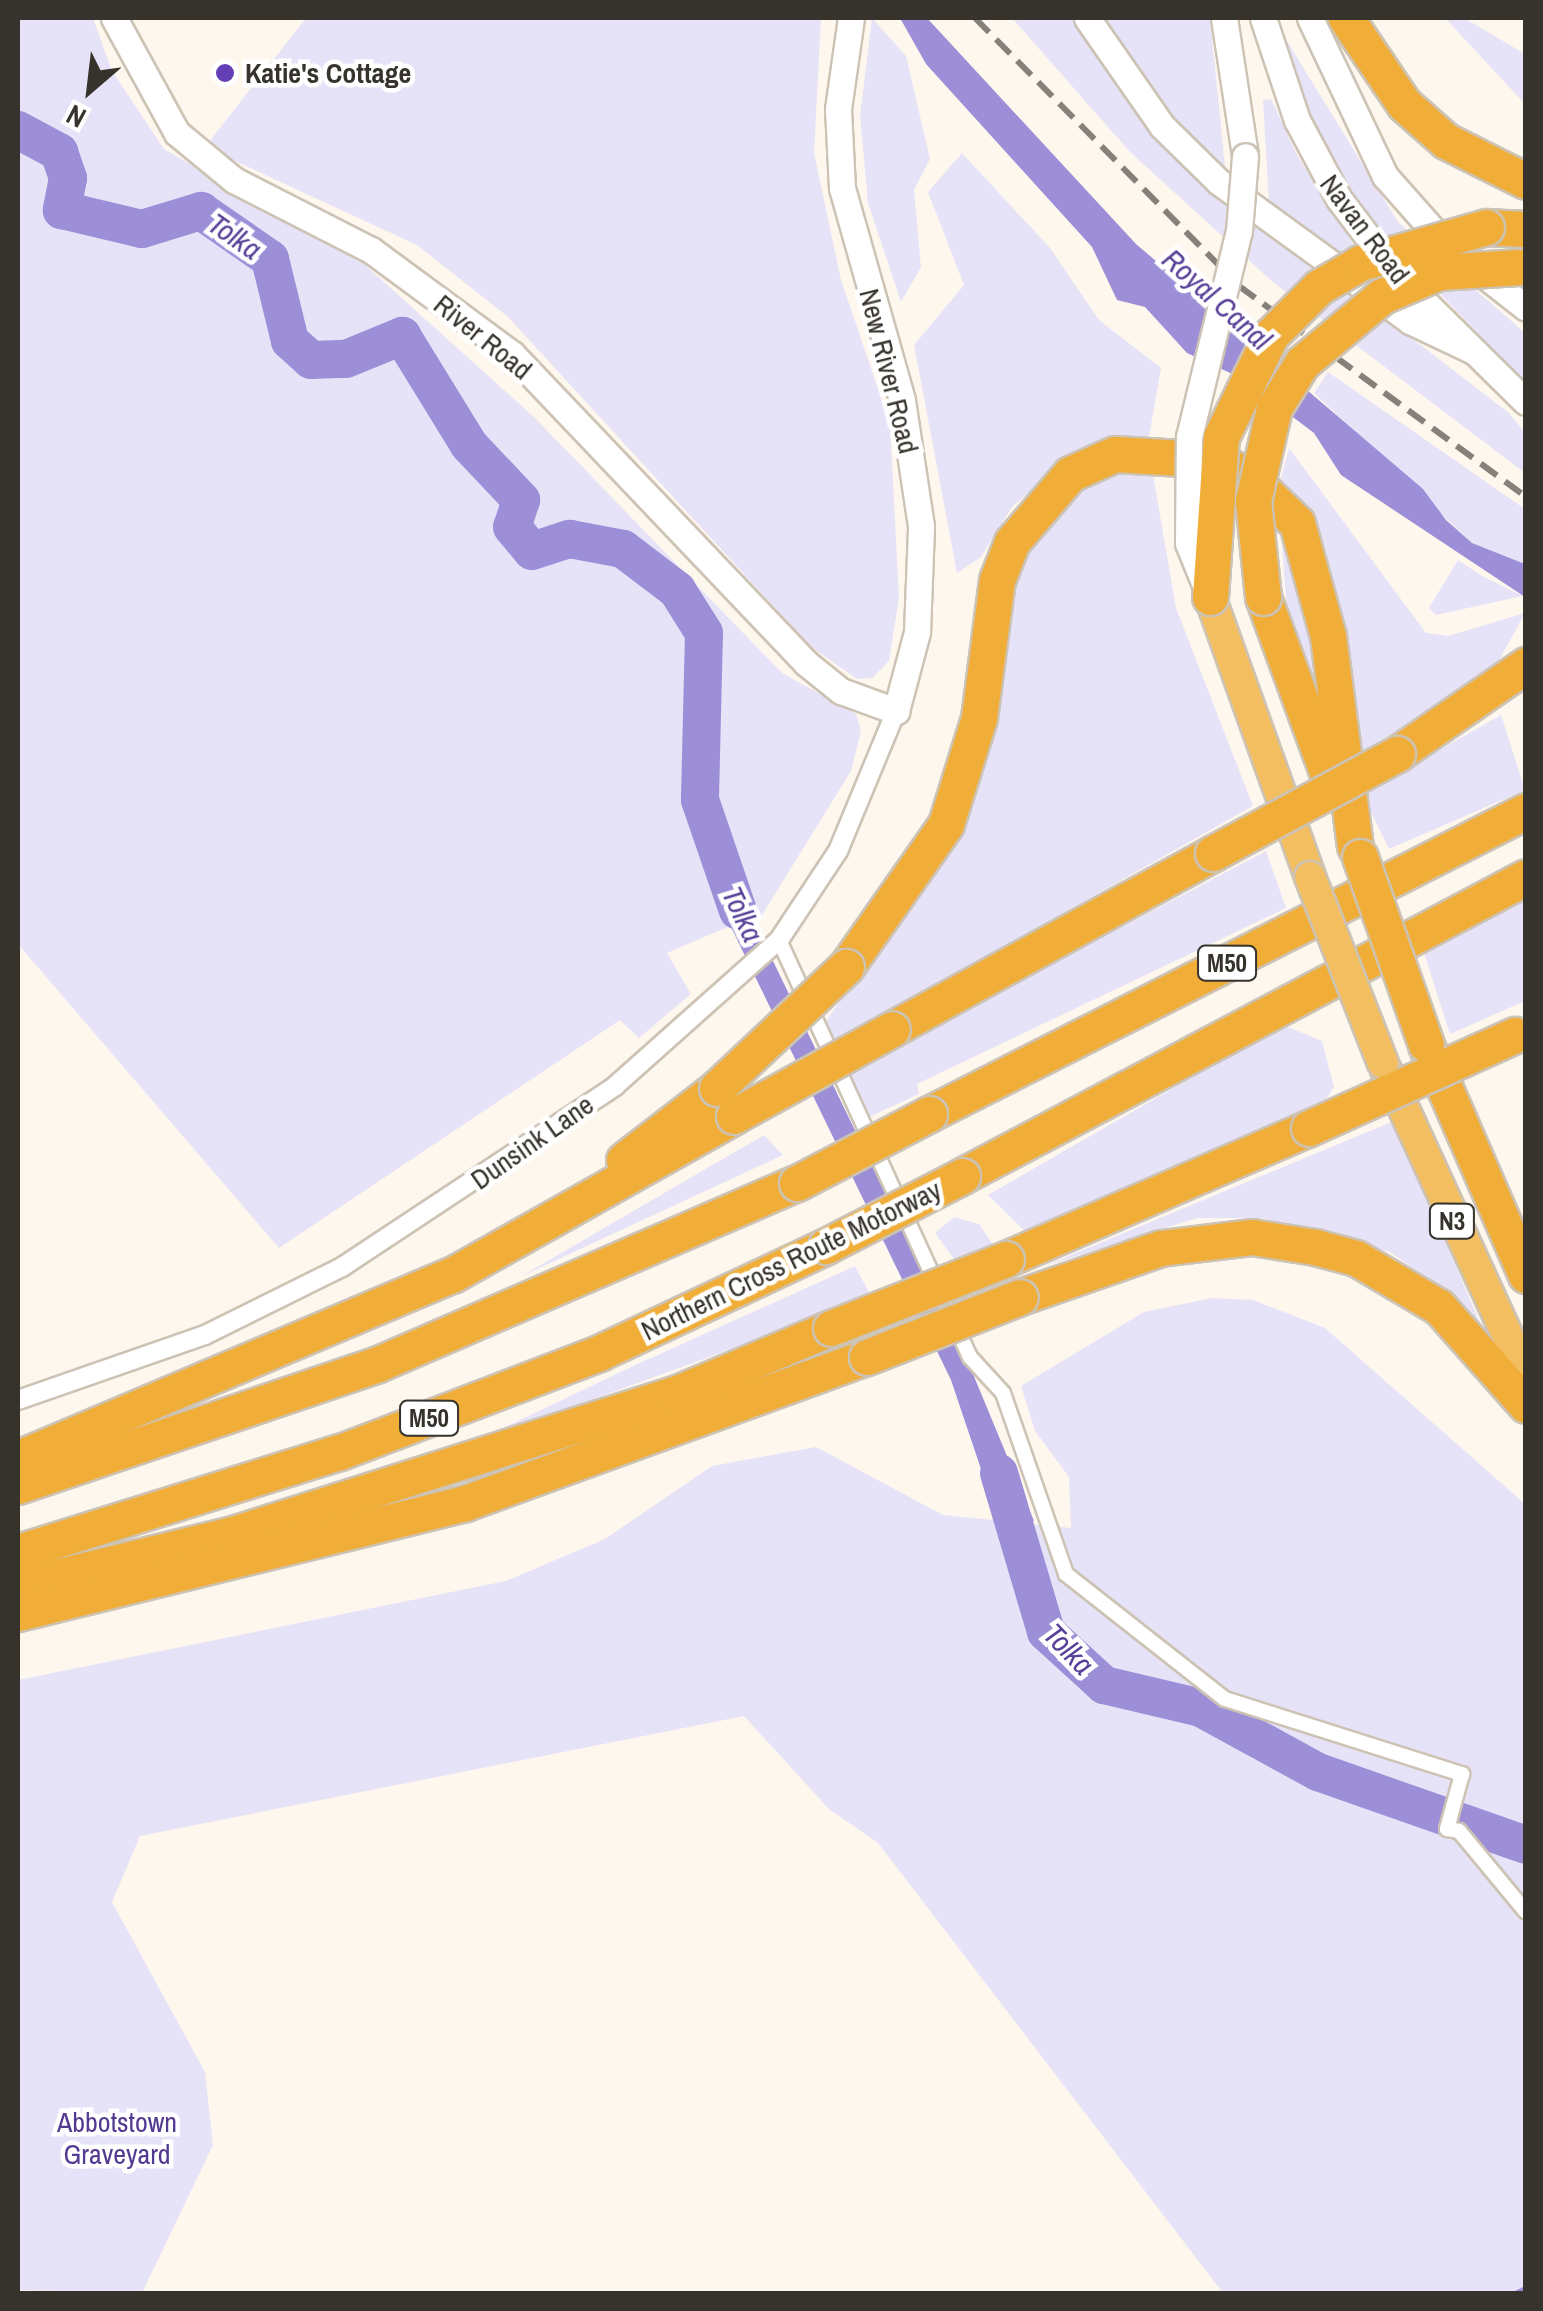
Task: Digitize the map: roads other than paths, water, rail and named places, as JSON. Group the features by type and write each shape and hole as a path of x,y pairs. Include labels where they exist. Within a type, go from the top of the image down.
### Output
{"highway":[{"path":"1346,18 1404,104 1446,141 1526,180"},
{"path":"1210,597 1222,437 1271,335 1319,287 1360,263 1486,227 1526,229"},
{"path":"1522,267 1440,272 1382,296 1302,363 1274,408 1255,486 1263,596 1426,1044 1526,1274"},
{"path":"726,1102 846,967 946,824 978,718 998,580 1012,542 1070,474 1115,454 1215,460 1247,474 1297,523 1328,636 1357,852"},
{"name":"N3","path":"1210,597 1220,636 1383,1063 1526,1376"},
{"path":"18,1458 242,1368 452,1275 726,1102 892,1029 1397,754 1526,664"},
{"name":"M50","path":"18,1486 378,1364 797,1182 1526,811"},
{"name":"Northern Cross Route Motorway","path":"18,1552 340,1452 600,1353 826,1246 1526,877"},
{"path":"18,1586 252,1528 677,1393 1006,1259 1520,1033"},
{"path":"18,1614 465,1503 1161,1248 1252,1237 1356,1258 1439,1307 1526,1406"}],"main road":[{"name":"River Road","path":"114,18 177,134 234,180 371,250 512,354 806,663 841,691 896,712"},
{"path":"1087,18 1162,126 1218,182 1410,321 1471,350"},
{"path":"1210,597 1188,542 1189,437 1239,230 1245,156 1224,18"},
{"name":"Navan Road","path":"1263,18 1297,120 1339,199 1471,350 1526,402"},
{"name":"Navan Road","path":"1310,18 1385,176 1447,246 1526,308"},
{"name":"New River Road","path":"849,24 842,188 902,400 921,526 916,632 896,712"}],"street":[{"name":"Dunsink Lane","path":"18,1400 205,1334 342,1268 615,1086 739,982 775,945 838,851 896,712"},
{"path":"775,945 970,1357 1003,1393 1066,1574 1225,1700 1462,1774 1447,1828 1460,1832 1526,1912"}],"water":[{"name":"Royal Canal","path":"900,18 927,18 1136,244 1423,489 1446,520 1472,543 1525,564 1525,597 1341,475 1314,433 1241,378 1187,353 1145,307 1117,300 1092,247 926,64"},
{"path":"726,864 973,1374 1034,1521 1012,1521 983,1475 951,1380 731,927 709,867"}],"waterway":[{"name":"Tolka","path":"18,130 59,152 68,178 62,210 142,229 201,211 270,259 290,341 311,360 346,359 402,336 469,445 521,500 512,527 532,551 570,539 623,549 677,590 704,633 700,800 738,911"},
{"name":"Tolka","path":"999,1473 1046,1632 1104,1685 1201,1708 1318,1772 1526,1845"},
{"path":"1516,2294 1526,2289"}],"railway":[{"path":"975,18 1239,286 1526,497"}],"place":[{"name":"Katie's Cottage","path":"225,73"}],"park label":[{"name":"Abbotstown Graveyard","path":"117,2138"}]}
